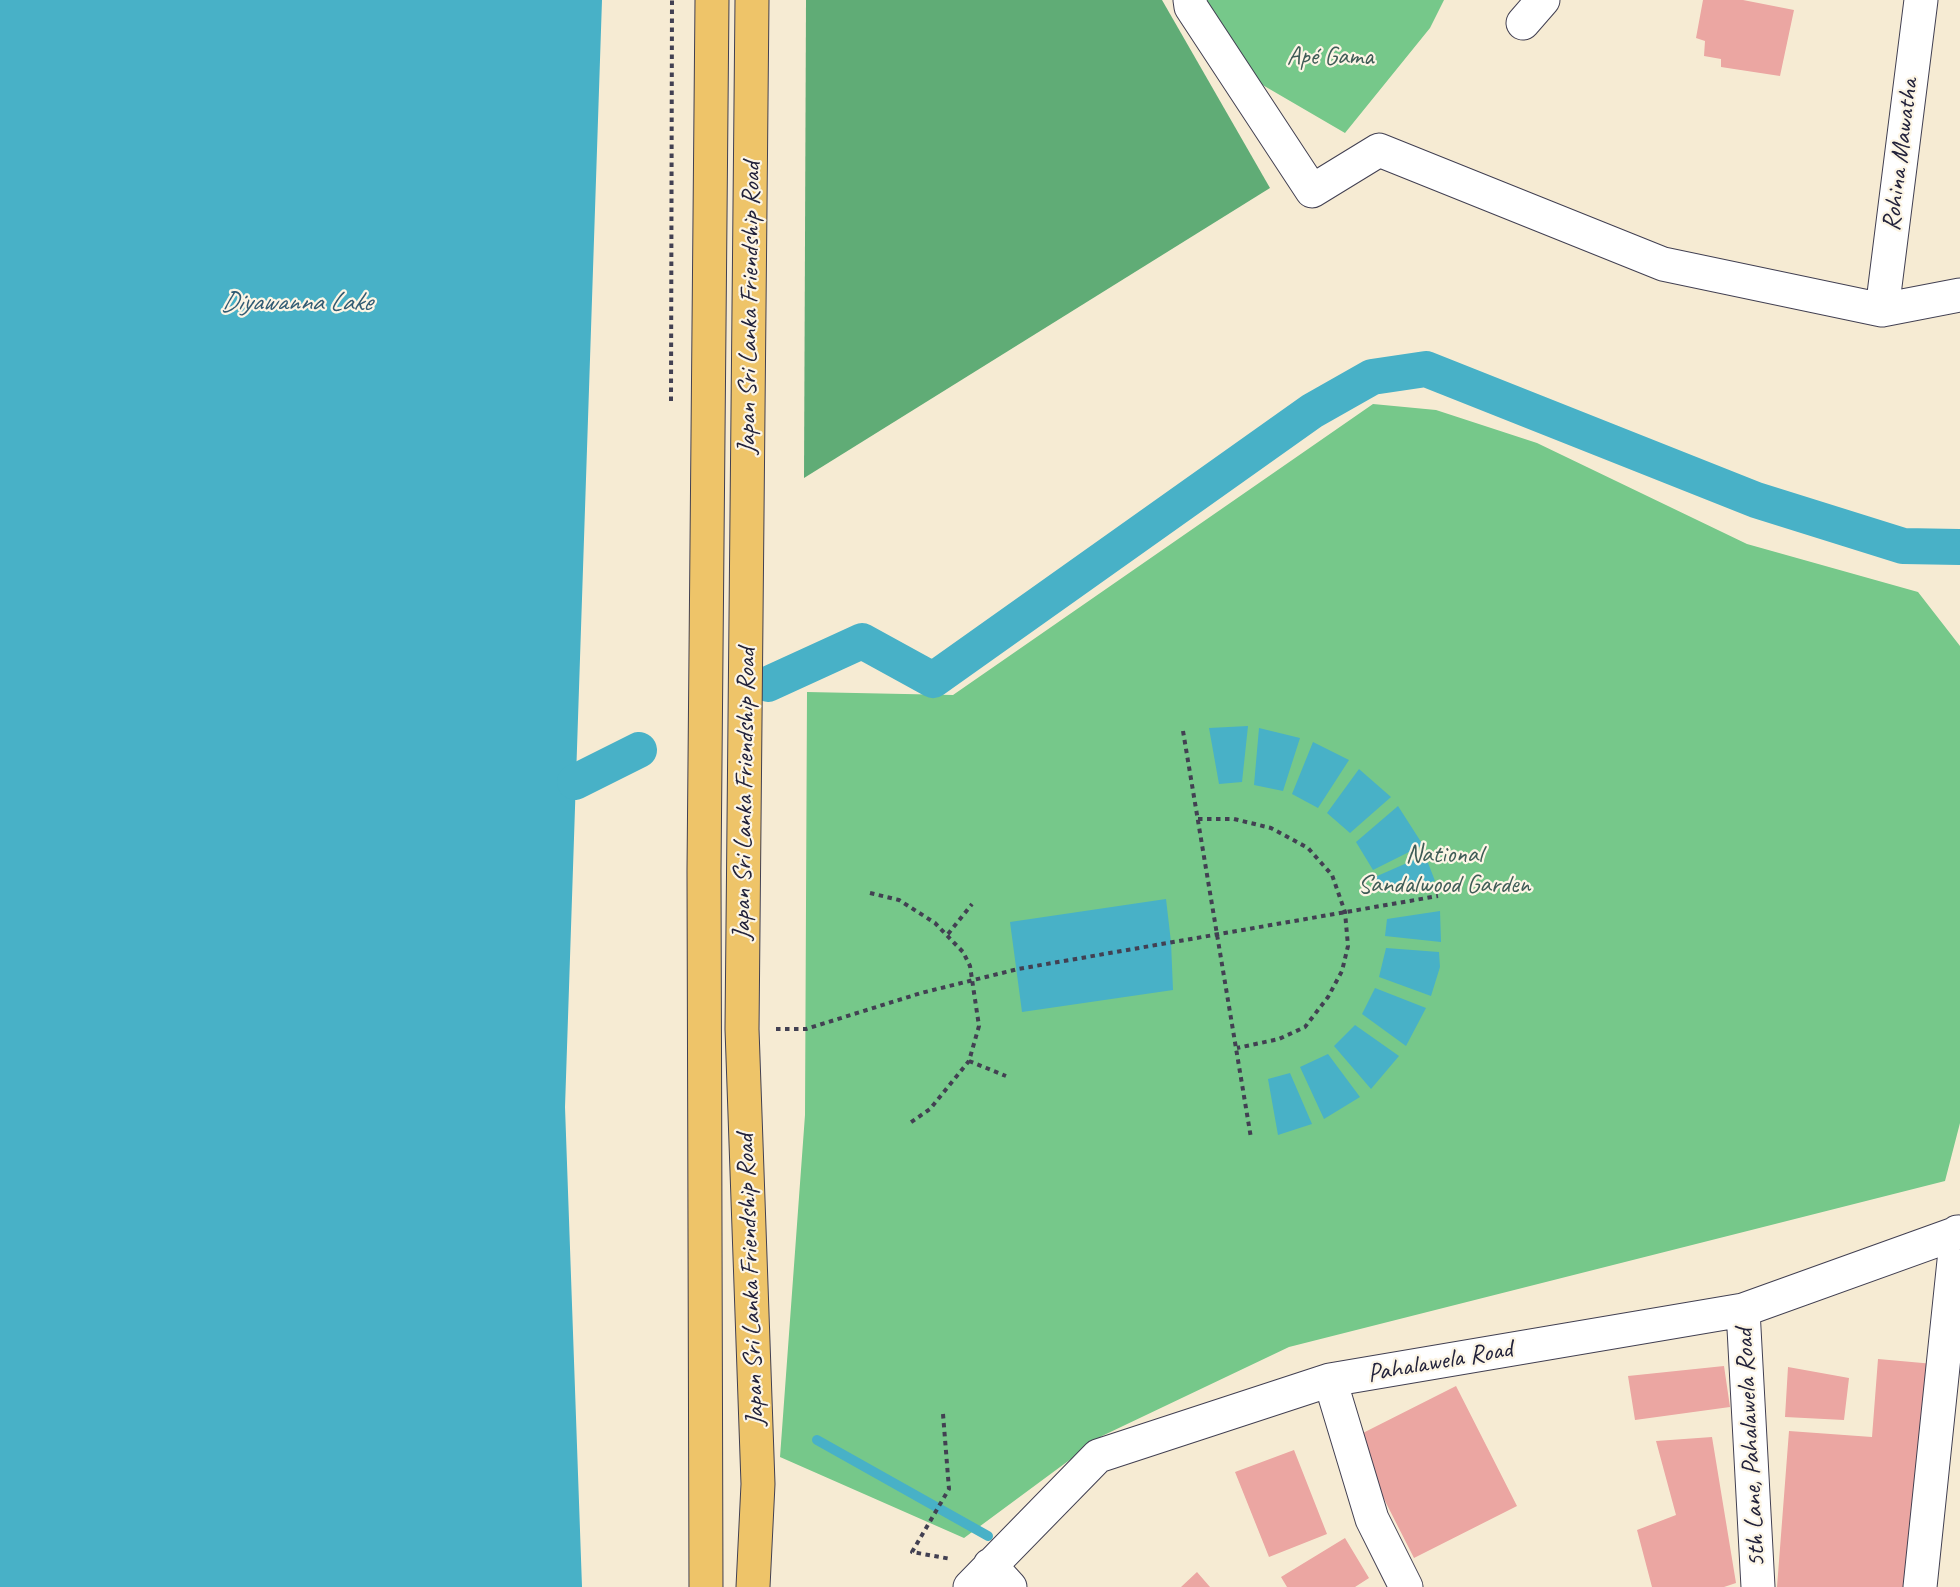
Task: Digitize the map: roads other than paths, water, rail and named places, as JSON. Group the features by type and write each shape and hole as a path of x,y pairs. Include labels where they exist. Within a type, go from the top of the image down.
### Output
{"main road":[{"name":"Japan Sri Lanka Friendship Road","path":"705,1587 704,870 712,0"},
{"name":"Japan Sri Lanka Friendship Road","path":"753,0 742,1029 758,1484 753,1587"}],"street":[{"path":"1190,0 1191,7 1312,191 1379,150 1663,264 1882,310 1960,295"},
{"name":"Rohina Mawatha","path":"1882,310 1921,0"},
{"path":"1920,1587 1959,1232"},
{"name":"Pahalawela Road","path":"983,1575 1098,1456 1330,1380 1743,1310 1959,1232"},
{"name":"5th Lane, Pahalawela Road","path":"1743,1310 1758,1587"},
{"path":"1330,1380 1372,1519 1406,1587"}],"water":[{"name":"Diyawanna Lake","path":"0,0 602,0 565,1107 582,1587 0,1587"},
{"path":"1248,726 1242,782 1219,784 1209,728"},
{"path":"1259,728 1300,738 1283,791 1254,785"},
{"path":"1313,742 1349,760 1318,808 1292,794"},
{"path":"1359,769 1391,797 1350,833 1327,813"},
{"path":"1398,806 1423,845 1373,870 1356,842"},
{"path":"1425,855 1435,881 1381,893 1375,877"},
{"path":"1166,899 1173,990 1022,1012 1010,922"},
{"path":"1440,911 1441,942 1385,936 1387,919"},
{"path":"1386,948 1439,952 1440,967 1431,996 1379,977"},
{"path":"1375,988 1426,1008 1406,1046 1362,1014"},
{"path":"1355,1025 1399,1056 1371,1089 1334,1046"},
{"path":"1328,1054 1360,1097 1324,1119 1300,1067"},
{"path":"1290,1073 1312,1124 1278,1135 1268,1079"}],"waterway":[{"path":"768,684 862,641 933,680 1312,411 1372,377 1426,369 1756,500 1903,546 1960,547"},
{"path":"575,782 639,750"},
{"path":"817,1440 988,1536"}],"park label":[{"name":"Apé Gama","path":"1330,57"},
{"name":"National Sandalwood Garden","path":"1444,870"}]}
